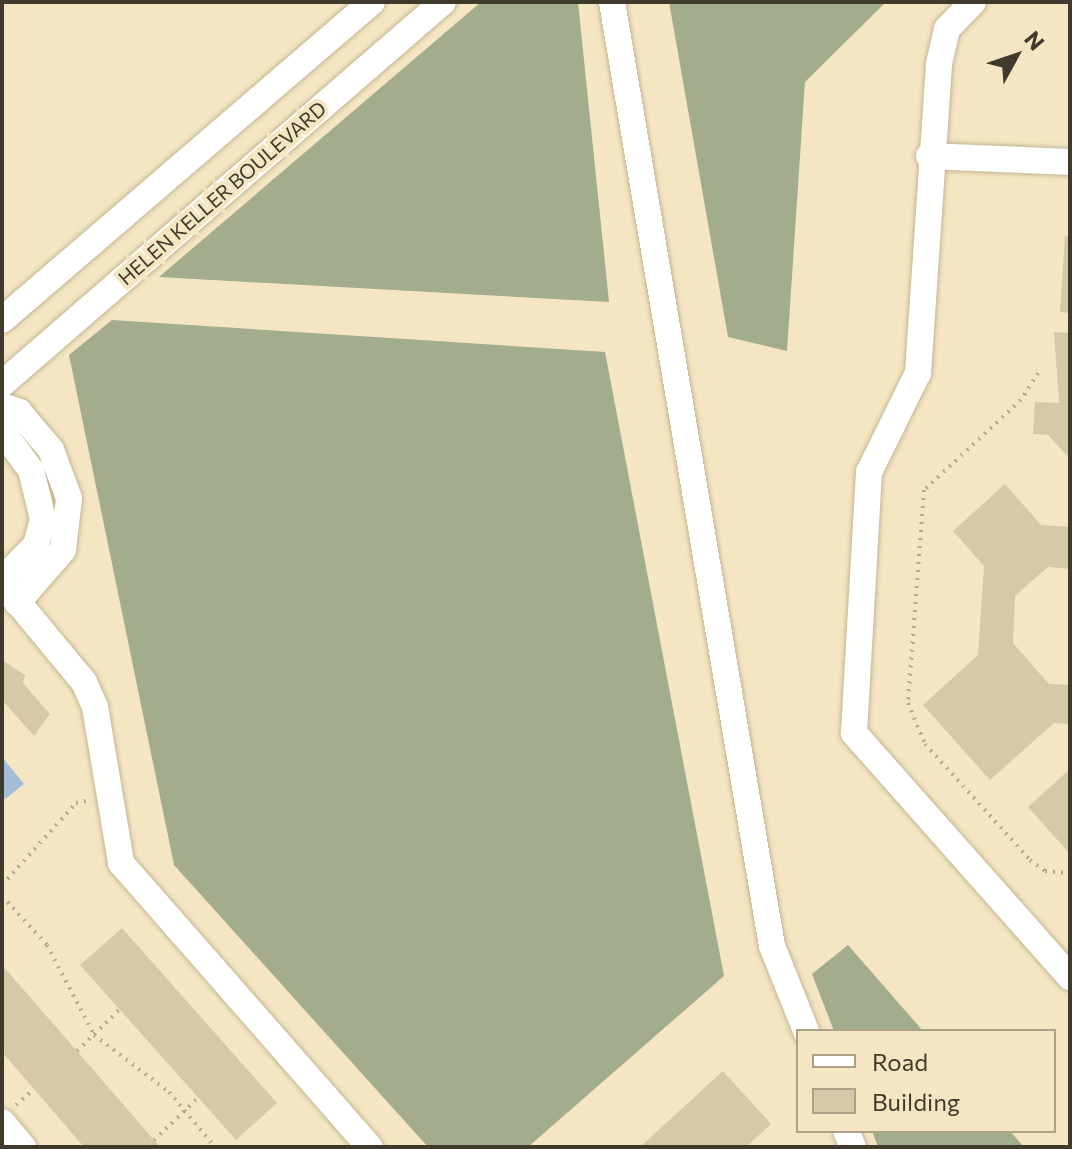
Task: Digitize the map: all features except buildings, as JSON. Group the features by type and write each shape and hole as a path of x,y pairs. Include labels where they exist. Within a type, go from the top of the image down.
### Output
{"street":[{"path":"2,320 372,2"},
{"name":"HELEN KELLER BOULEVARD","path":"2,384 443,2"},
{"path":"612,2 772,946 805,1029"},
{"path":"973,2 947,29 929,156 926,331 918,373 869,472 854,733 1070,977"},
{"path":"929,156 1070,162"},
{"path":"2,406 19,412 51,450 69,498 63,550 7,588"},
{"path":"2,431 31,470 43,519 36,545 7,588"},
{"path":"7,588 84,682 95,707 121,863 370,1147"},
{"path":"2,1122 23,1147"}],"path":[{"path":"1038,373 1021,400 924,490 908,703 925,744 1030,860 1045,871 1070,873"},
{"path":"2,885 76,803 108,797"},
{"path":"2,896 47,945 94,1035 186,1110 215,1147"},
{"path":"77,1051 119,1010"},
{"path":"154,1140 198,1098"}],"green space":[{"path":"481,2 578,2 609,302 159,277"},
{"path":"669,2 886,2 805,82 787,351 728,337"},
{"path":"112,320 605,352 724,976 528,1147 428,1147 174,865 69,355"},
{"path":"848,945 921,1029 833,1029 812,974"},
{"path":"873,1133 1012,1133 1024,1147 878,1147"}],"water":[{"path":"2,757 24,784 5,799 2,795"}]}
